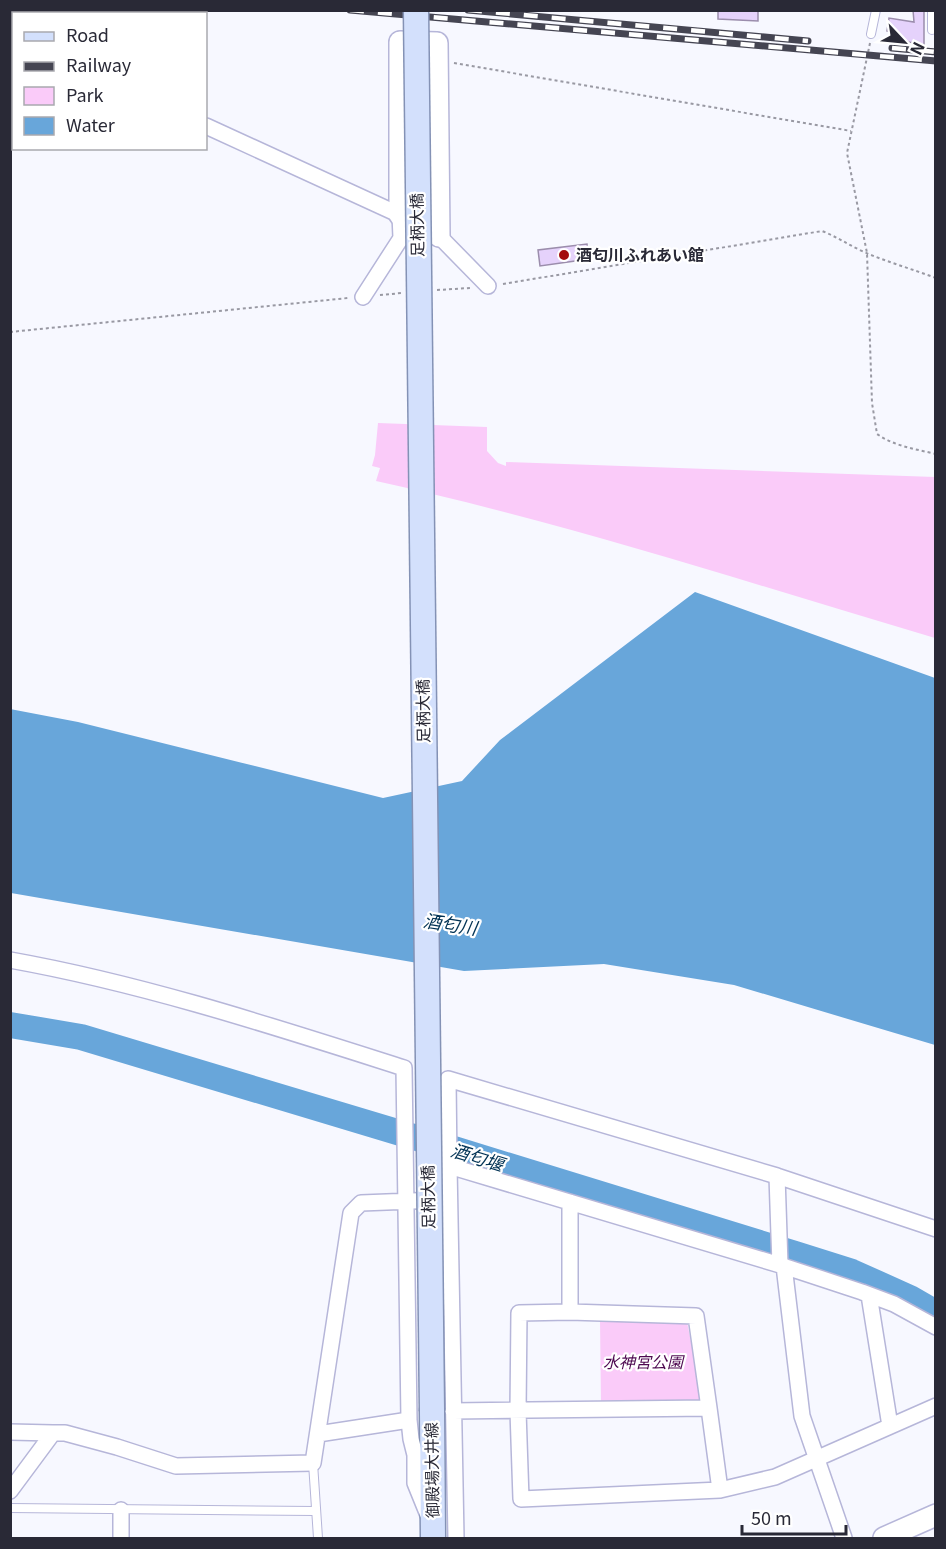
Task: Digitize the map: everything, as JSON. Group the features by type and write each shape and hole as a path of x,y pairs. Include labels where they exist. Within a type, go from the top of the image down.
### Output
{"main road":[{"name":"足柄大橋","path":"416,10 442,1411"},
{"name":"御殿場大井線","path":"433,1534 442,1411"}],"street":[{"path":"363,297 401,238 400,42 437,43 440,236 488,286"},
{"path":"207,126 400,215"},
{"path":"401,238 440,236"},
{"path":"10,960 50,967 170,997 279,1028 404,1068 406,1136 404,1201 409,1420 415,1455 416,1483 433,1534"},
{"path":"456,1539 442,1411 449,1200 448,1079 777,1176 936,1229"},
{"path":"449,1155 570,1202 781,1258 894,1304 936,1327"},
{"path":"777,1176 781,1258 802,1416 844,1539"},
{"path":"10,1432 65,1433 176,1466 314,1463 351,1213 361,1203 449,1200"},
{"path":"570,1202 570,1312"},
{"path":"869,1295 890,1426"},
{"path":"720,1490 696,1316 570,1312 519,1313 518,1411 521,1499 720,1490 775,1477 936,1406"},
{"path":"442,1411 709,1408"},
{"path":"318,1434 409,1420"},
{"path":"10,1491 53,1433"},
{"path":"121,1510 121,1539"},
{"path":"884,1539 936,1515"}],"lane":[{"path":"871,34 876,10"},
{"path":"932,10 932,30"},
{"path":"314,1463 318,1539"},
{"path":"10,1508 315,1510"}],"path":[{"path":"871,34 847,153 867,253 872,403 877,434 885,440 936,454"},
{"path":"451,63 851,131"},
{"path":"431,291 488,286 822,231 867,253 936,278"},
{"path":"10,332 283,303 408,293"}],"green space":[{"path":"378,423 487,427 487,451 498,463 506,466 506,462 935,477 935,638 588,535 376,481 380,468 372,466"},
{"name":"水神宮公園","path":"600,1320 687,1322 703,1401 601,1405"}],"water":[{"name":"酒匂川","path":"695,592 935,678 935,1045 734,985 604,964 464,971 11,893 10,709 78,722 383,798 462,781 500,740"}],"building":[{"path":"718,10 758,10 758,21 718,19"},
{"path":"913,10 924,10 924,50 915,50 915,43 889,40 890,32 887,31 889,18 914,22"},
{"name":"酒匂川ふれあい館","path":"587,244 589,259 540,266 538,250"}],"waterway":[{"name":"酒匂堰","path":"10,1025 81,1037 795,1254 852,1272 910,1298 936,1313"}],"railway":[{"path":"350,10 936,61"},
{"path":"468,10 808,41"},
{"path":"892,48 936,52"}],"place":[{"name":"酒匂川ふれあい館","path":"564,255"}]}
